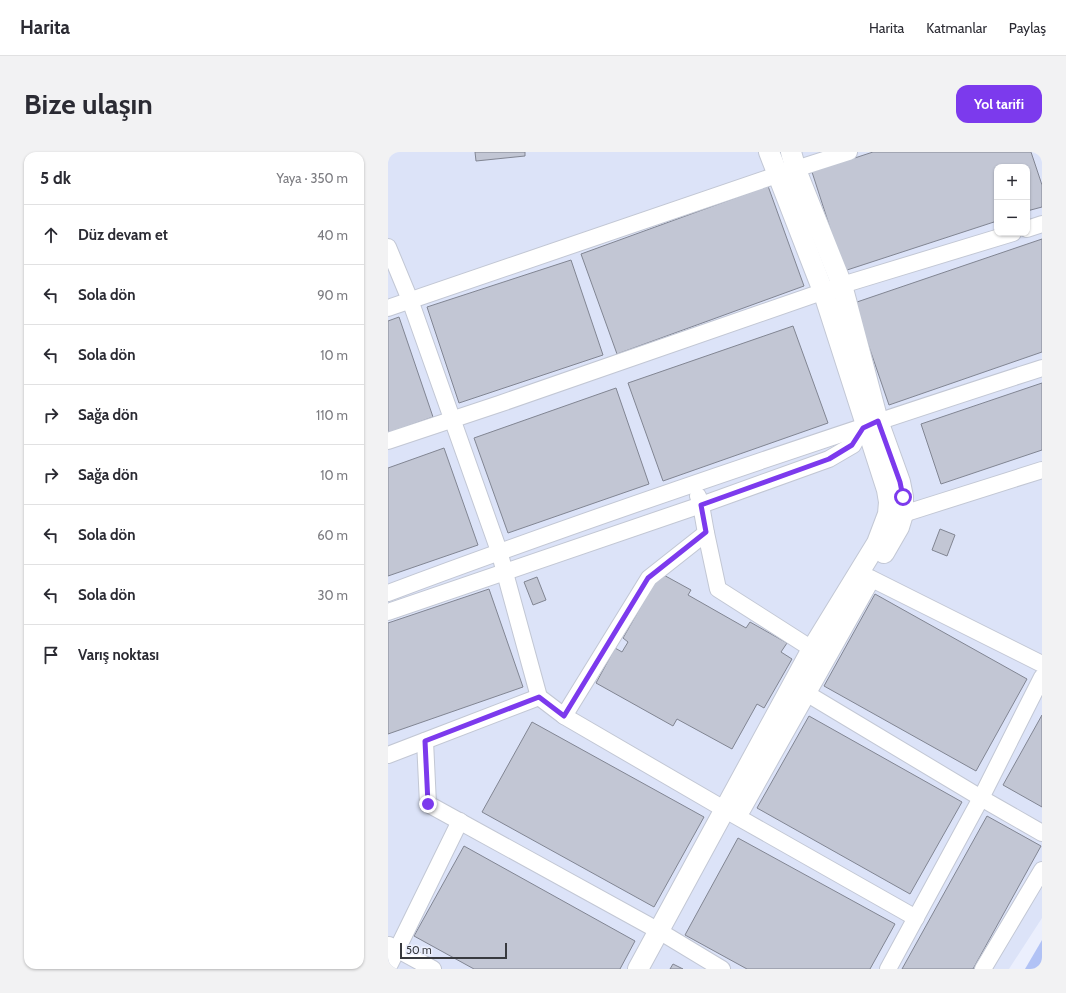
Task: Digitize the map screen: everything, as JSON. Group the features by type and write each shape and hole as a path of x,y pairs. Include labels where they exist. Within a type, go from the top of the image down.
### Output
{"street":[{"path":"638,969 664,934 731,812 812,649 877,543 888,514 889,502 887,490 869,425 823,291 769,152"},
{"path":"388,308 777,174 794,161 850,152"},
{"path":"731,812 806,694 899,527 903,514 903,497 900,482 869,425 842,285 794,161"},
{"path":"1030,228 1042,224"},
{"path":"388,441 823,291 1003,236"},
{"path":"388,247 410,300 499,551 539,697 564,716 916,918"},
{"path":"388,593 499,551 869,425 1042,368"},
{"path":"388,612 701,505 829,459 852,445 869,425"},
{"path":"903,514 1042,470"},
{"path":"693,485 701,505 718,589 812,649"},
{"path":"564,716 648,578 706,532"},
{"path":"870,578 1042,664"},
{"path":"888,969 981,798 1042,677"},
{"path":"806,694 1042,833"},
{"path":"388,755 539,697"},
{"path":"425,741 428,804 664,934 722,969"},
{"path":"388,968 393,947 460,821"},
{"path":"983,969 1042,870"},
{"path":"652,969 664,934"},
{"path":"393,947 433,969"}],"shaded area":[{"path":"388,152 1042,152 1042,918 1009,969 388,969"},
{"path":"1042,940 1042,969 1025,969"}],"building":[{"path":"475,152 525,152 525,156 476,161"},
{"path":"873,152 1031,152 1042,185 1042,207 1030,210 1030,164 994,164 994,222 844,271 812,172"},
{"path":"768,186 804,286 617,354 581,254"},
{"path":"1042,239 1042,352 889,405 854,303"},
{"path":"571,260 603,355 459,403 427,307"},
{"path":"399,317 433,417 388,433 388,321"},
{"path":"793,326 828,423 663,481 628,383"},
{"path":"1042,383 1042,450 941,484 921,424"},
{"path":"616,388 649,484 508,533 474,438"},
{"path":"444,448 478,545 388,576 388,468"},
{"path":"940,529 955,535 947,556 932,550"},
{"path":"660,573 691,590 688,595 746,628 750,622 787,643 781,652 792,659 764,708 757,704 732,749 677,719 673,726 596,683 615,648 622,652 628,642 623,638"},
{"path":"537,577 546,600 533,605 524,582"},
{"path":"489,589 523,687 388,734 388,623"},
{"path":"875,594 1027,679 976,771 824,686"},
{"path":"1042,715 1042,807 1003,785"},
{"path":"809,716 962,802 910,894 757,808"},
{"path":"532,722 704,817 654,907 482,812"},
{"path":"987,816 1041,846 973,969 902,969"},
{"path":"738,838 895,924 870,969 747,969 685,935"},
{"path":"464,846 635,941 620,969 474,969 414,936"},
{"path":"673,964 683,969 670,969"}],"route":[{"path":"428,804 425,741 539,697 564,716 648,578 706,532 701,505 829,459 852,445 863,428 878,421 900,482 903,497"}]}
